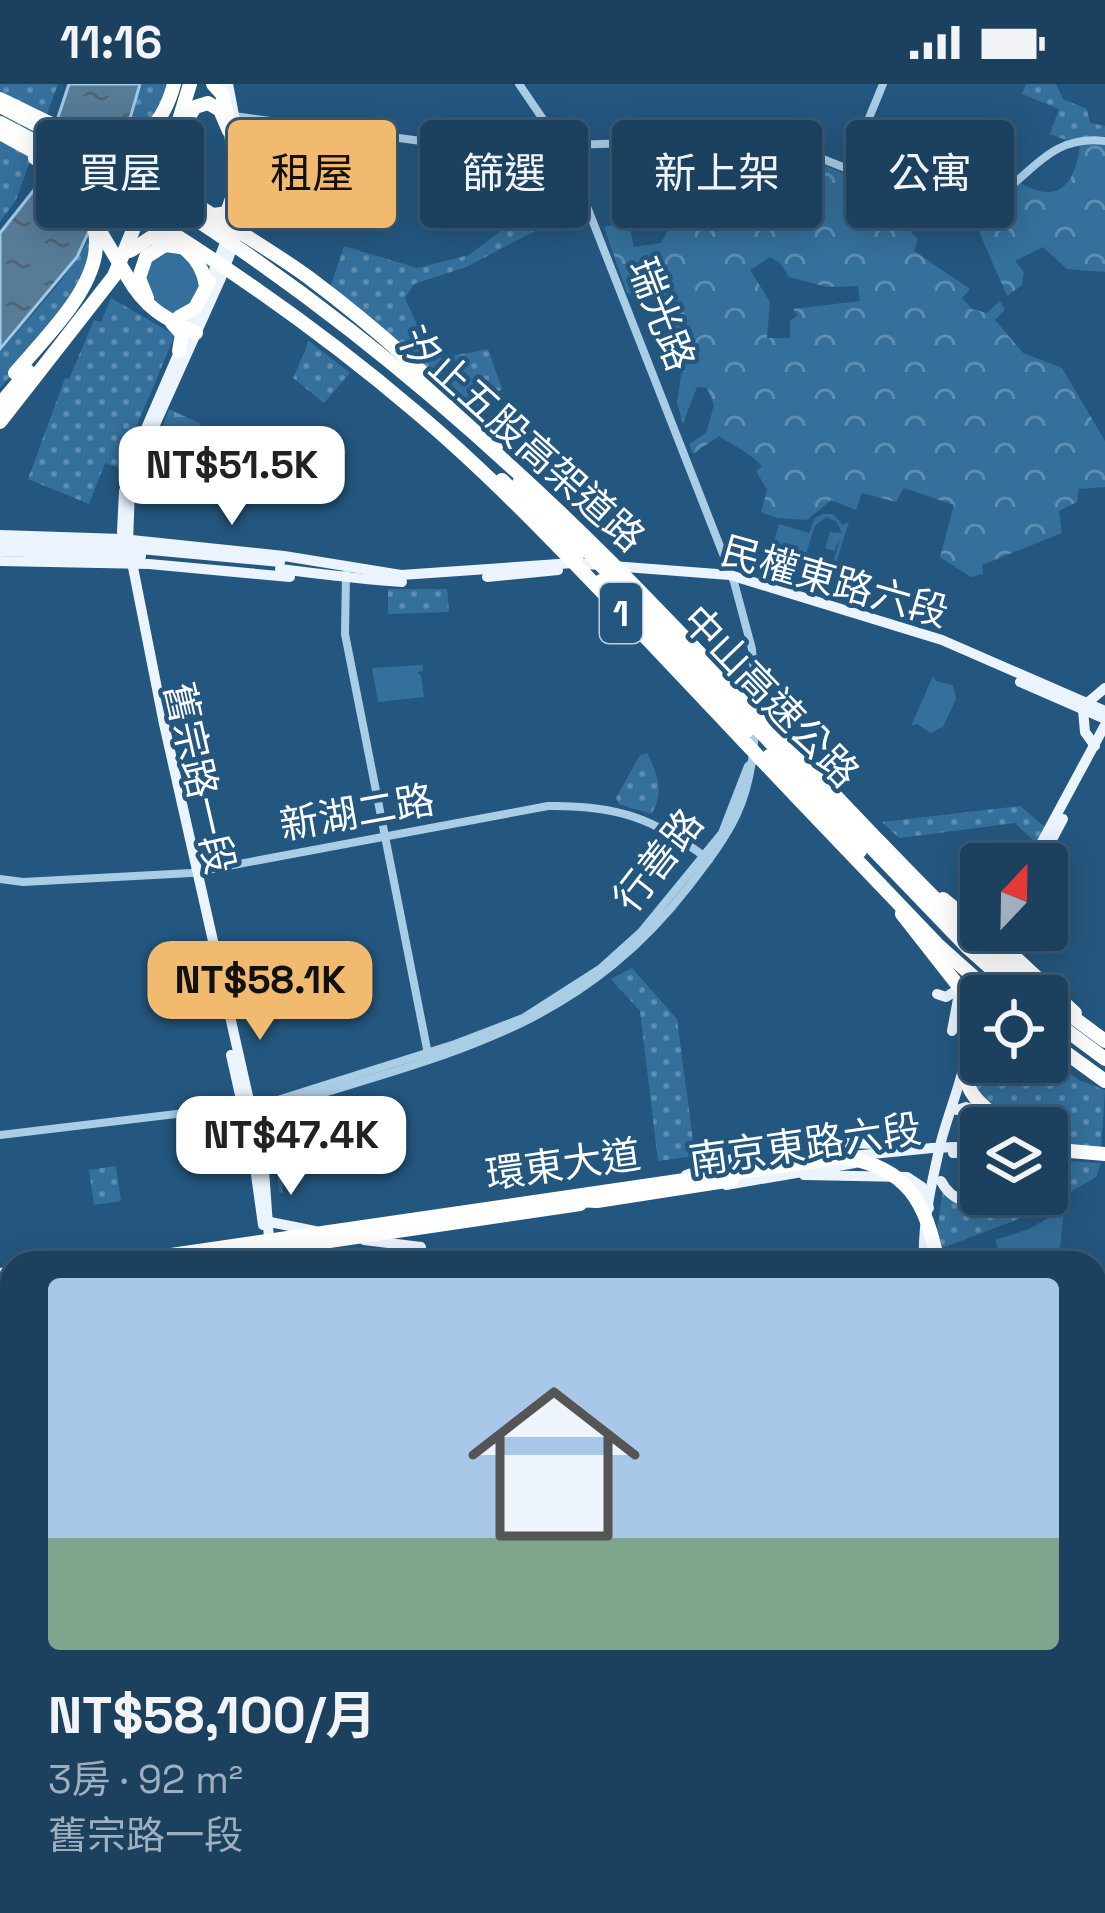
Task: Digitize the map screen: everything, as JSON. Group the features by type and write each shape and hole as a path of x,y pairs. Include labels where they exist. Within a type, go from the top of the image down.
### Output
{"highway":[{"path":"155,120 177,84"},
{"path":"0,404 102,280 132,214 177,84"},
{"path":"177,120 190,84"},
{"path":"213,84 225,100 230,120"},
{"path":"188,120 195,106 208,103 228,120"},
{"path":"0,110 36,122"},
{"name":"汐止五股高架道路","path":"0,110 146,187 281,276 402,370 598,548 935,899 1020,975"},
{"name":"中山高速公路","path":"0,110 261,280 404,390 585,556"},
{"name":"中山高速公路","path":"0,110 153,200 276,281 432,405 548,511 609,582 960,942"},
{"path":"0,135 36,159"},
{"name":"汐止五股高架道路","path":"0,135 124,202 218,262 343,353 455,446 939,946 980,975"},
{"path":"209,213 224,215 228,206"},
{"path":"204,210 305,275 403,356 515,468"},
{"path":"0,393 90,280 95,245 90,228"},
{"path":"98,228 142,301 188,324"},
{"path":"0,422 96,303 135,228"},
{"path":"125,254 149,238 168,239 202,268 208,283 182,334 179,351"},
{"path":"188,324 147,298 140,285 146,256 159,247 187,247 218,262"},
{"path":"831,813 960,912"},
{"path":"831,813 960,980"},
{"name":"中山高速公路","path":"969,951 990,975"},
{"path":"1008,951 1105,1042"},
{"name":"汐止五股高架道路","path":"1068,1014 1105,1042"},
{"path":"1068,1033 1105,1063"},
{"path":"1068,1039 1105,1063"},
{"path":"1068,1054 1105,1080"},
{"path":"1068,1060 1105,1080"},
{"path":"968,1083 975,1100 985,1107"},
{"path":"1068,1152 1105,1155"},
{"name":"環東大道","path":"256,1251 824,1157 859,1160 888,1171 918,1201"},
{"name":"環東大道","path":"203,1251 732,1180 816,1162 850,1160 889,1174 918,1201"},
{"path":"271,1250 387,1227 595,1197"},
{"path":"370,1224 387,1227"}],"main road":[{"path":"227,89 231,120"},
{"path":"208,283 234,230"},
{"path":"125,541 136,467 188,324 234,230"},
{"path":"125,541 121,505 132,461 188,324"},
{"name":"民權東路六段","path":"0,543 125,541 298,557 344,575"},
{"name":"舊宗路一段","path":"125,541 194,873 250,1108 271,1250"},
{"path":"0,543 280,565"},
{"name":"民權東路六段","path":"0,561 344,575 414,575 573,562 732,579 906,633 1105,719"},
{"name":"民權東路六段","path":"280,565 322,563"},
{"name":"民權東路六段","path":"280,565 344,575"},
{"path":"1102,747 1083,727 1085,707 1105,688"},
{"path":"1047,843 1102,747 1105,719"},
{"path":"975,951 1015,957"},
{"path":"1015,951 1017,975"},
{"path":"937,994 960,996"},
{"path":"952,1031 960,1017"},
{"path":"927,1251 942,1138 960,1073"},
{"path":"928,1251 965,1083"},
{"name":"舊宗路一段","path":"250,1108 264,1231 271,1250"},
{"path":"812,1142 931,1151 960,1148"},
{"path":"677,1178 758,1150"},
{"name":"南京東路六段","path":"271,1250 315,1231 677,1178 931,1151"},
{"name":"南京東路六段","path":"271,1250 364,1240 931,1151"},
{"path":"789,1173 913,1178 922,1187 929,1208"},
{"path":"941,1181 960,1200"},
{"path":"514,1202 517,1216"},
{"path":"270,1222 315,1231"},
{"path":"364,1240 421,1247"}],"street":[{"name":"瑞光路","path":"519,84 544,120"},
{"path":"868,120 883,84"},
{"path":"588,146 756,140 785,144 846,168"},
{"path":"1014,184 1054,150 1074,142 1105,141"},
{"name":"瑞光路","path":"588,213 732,579 752,649 757,696 753,763"},
{"path":"344,575 345,634 428,1056"},
{"name":"行善路","path":"0,1135 250,1108 428,1056 523,1018 597,970 641,932 707,859 753,763"},
{"name":"新湖二路","path":"0,879 23,882 194,873 542,806 576,805 614,809 651,822 707,859"}],"green space":[{"path":"0,84 58,84 45,120 36,120 36,145 16,200 0,222"},
{"path":"140,84 167,84 155,120 131,120"},
{"path":"1026,84 1056,84 1063,99 1087,109 1090,123 1105,126 1105,136 1066,140 1050,134 1059,109 1022,94"},
{"path":"1080,144 1105,144 1105,272 1067,269 1043,247 1015,261 1024,272 1022,285 1007,296 977,228 1014,228 1014,189 1020,183 1056,191 1075,169"},
{"path":"822,164 846,174 846,228 913,228 911,233 918,239 914,251 970,289 962,298 972,309 987,313 1000,301 1005,310 995,320 1023,353 1062,368 1105,441 1105,487 1079,489 1077,502 1059,511 1062,533 982,565 983,574 971,577 940,557 954,505 904,488 896,502 862,493 856,510 831,500 807,520 761,512 767,490 756,471 762,466 758,462 719,436 693,454 689,444 706,433 714,405 707,388 697,387 683,423 677,403 686,343 675,341 652,299 627,293 604,227 630,228 634,247 661,243 669,228 822,228","holes":["770,257 789,277 827,287 858,286 860,301 793,309 798,315 790,321 790,338 767,338 770,302 750,270"]},
{"path":"95,228 113,228 69,307 0,388 0,352"},
{"path":"505,228 541,228 466,267 414,284 405,298 430,354 442,358 488,349 502,389 469,414 329,291 344,246 417,268 469,255"},
{"path":"158,251 189,252 212,266 186,317 170,314 149,298 144,269"},
{"path":"111,298 175,335 119,468 105,463 89,504 28,479 65,378 69,379 94,320 101,322"},
{"path":"309,341 350,373 324,403 293,378"},
{"path":"169,409 201,424 191,446 159,436"},
{"path":"833,514 843,525 849,522 830,582 814,589 800,578 803,554 773,545 779,524 809,533 815,518","holes":["827,517 837,522 842,533 830,532 825,548 834,551 840,538 830,574 813,584 802,567 815,525"]},
{"path":"388,589 447,589 449,612 388,614"},
{"path":"423,665 423,671 417,672 424,697 378,702 372,668"},
{"path":"933,676 953,685 956,699 943,727 930,733 917,724 911,726"},
{"path":"647,753 659,791 651,814 619,804 616,798 640,755"},
{"path":"1020,806 1045,827 1036,843 1015,823 899,838 882,822"},
{"path":"632,968 677,1019 695,1156 658,1161 640,1011 611,979"},
{"path":"1068,1072 1105,1090 1101,1150 1068,1147 1068,1107 991,1107 971,1083 1068,1083"},
{"path":"294,1127 306,1136 309,1171 299,1184 283,1183 283,1193 279,1193 273,1131"},
{"path":"1068,1161 1101,1163 1096,1177 1068,1193"},
{"path":"116,1166 121,1201 94,1205 89,1170"},
{"path":"943,1190 960,1204 960,1215 1029,1215 942,1248 937,1230"},
{"path":"1063,1215 1060,1248 999,1251 995,1240"}],"water":[{"path":"69,84 140,84 130,120 57,120"},
{"path":"36,184 36,228 90,228 77,257 0,349 0,233"}]}
